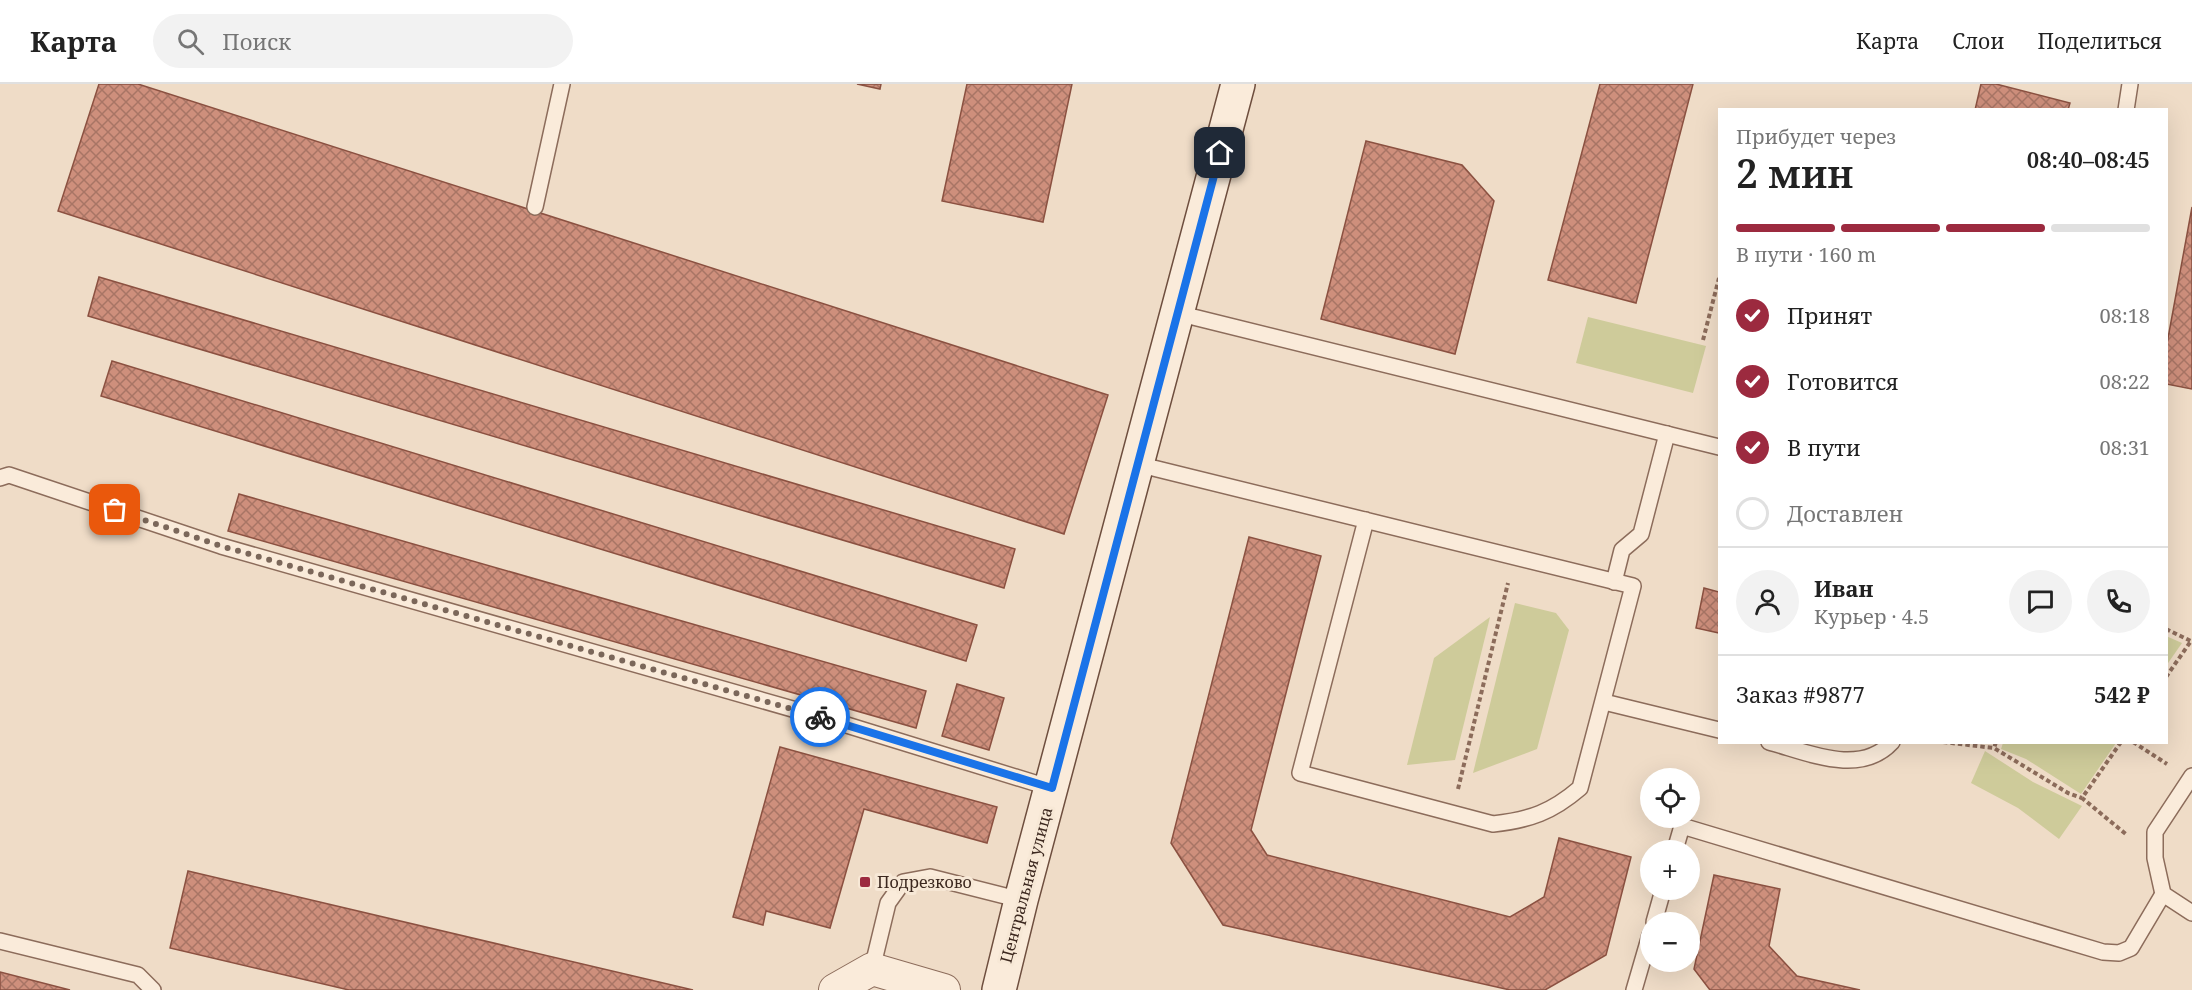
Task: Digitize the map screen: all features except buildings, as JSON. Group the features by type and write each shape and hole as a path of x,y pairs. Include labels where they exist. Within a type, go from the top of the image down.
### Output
{"street":[{"name":"Центральная улица","path":"999,990 1238,84"},
{"path":"835,990 872,969 944,990"}],"lane":[{"path":"535,207 562,84"},
{"path":"2126,108 2130,84"},
{"path":"1178,313 1718,447"},
{"path":"1614,582 1622,550 1641,534 1667,434"},
{"path":"1137,464 1366,520 1514,558 1633,586 1580,788 1563,802 1543,813 1519,821 1493,824 1300,773 1366,520"},
{"path":"0,478 9,475 221,546 825,718 1052,788"},
{"path":"1604,702 1718,730"},
{"path":"1776,744 1845,762 1871,758 1889,744"},
{"path":"1678,840 1682,826 2103,952 2119,953 2131,948 2163,894 2155,858 2155,832 2191,777"},
{"path":"872,969 888,903 903,882 930,877 1021,900"},
{"path":"2163,894 2192,912"},
{"path":"0,941 138,975 153,990"},
{"path":"1634,990 1640,969"}],"path":[{"path":"1703,339 1718,282"},
{"path":"1452,813 1514,558"},
{"path":"2168,630 2192,641 2168,674"},
{"path":"1959,744 1994,748 2067,793 2082,798 2155,858"},
{"path":"1994,748 1995,744"},
{"path":"2082,798 2120,744"},
{"path":"2136,744 2191,777"}],"shaded area":[{"path":"1588,317 1706,346 1693,393 1576,363"},
{"path":"1515,603 1556,613 1569,630 1537,749 1473,773"},
{"path":"1490,617 1455,760 1407,765 1434,658"},
{"path":"2168,637 2182,643 2168,663"},
{"path":"2002,744 2115,744 2081,794 2026,759 2001,749"},
{"path":"1985,751 2033,782 2082,806 2059,839 2018,808 1971,783"}],"way so far":[{"path":"115,510 221,546 820,717"}],"place":[{"name":"Подрезково","path":"865,882"}],"route":[{"path":"820,717 1052,788 1220,153"}]}
